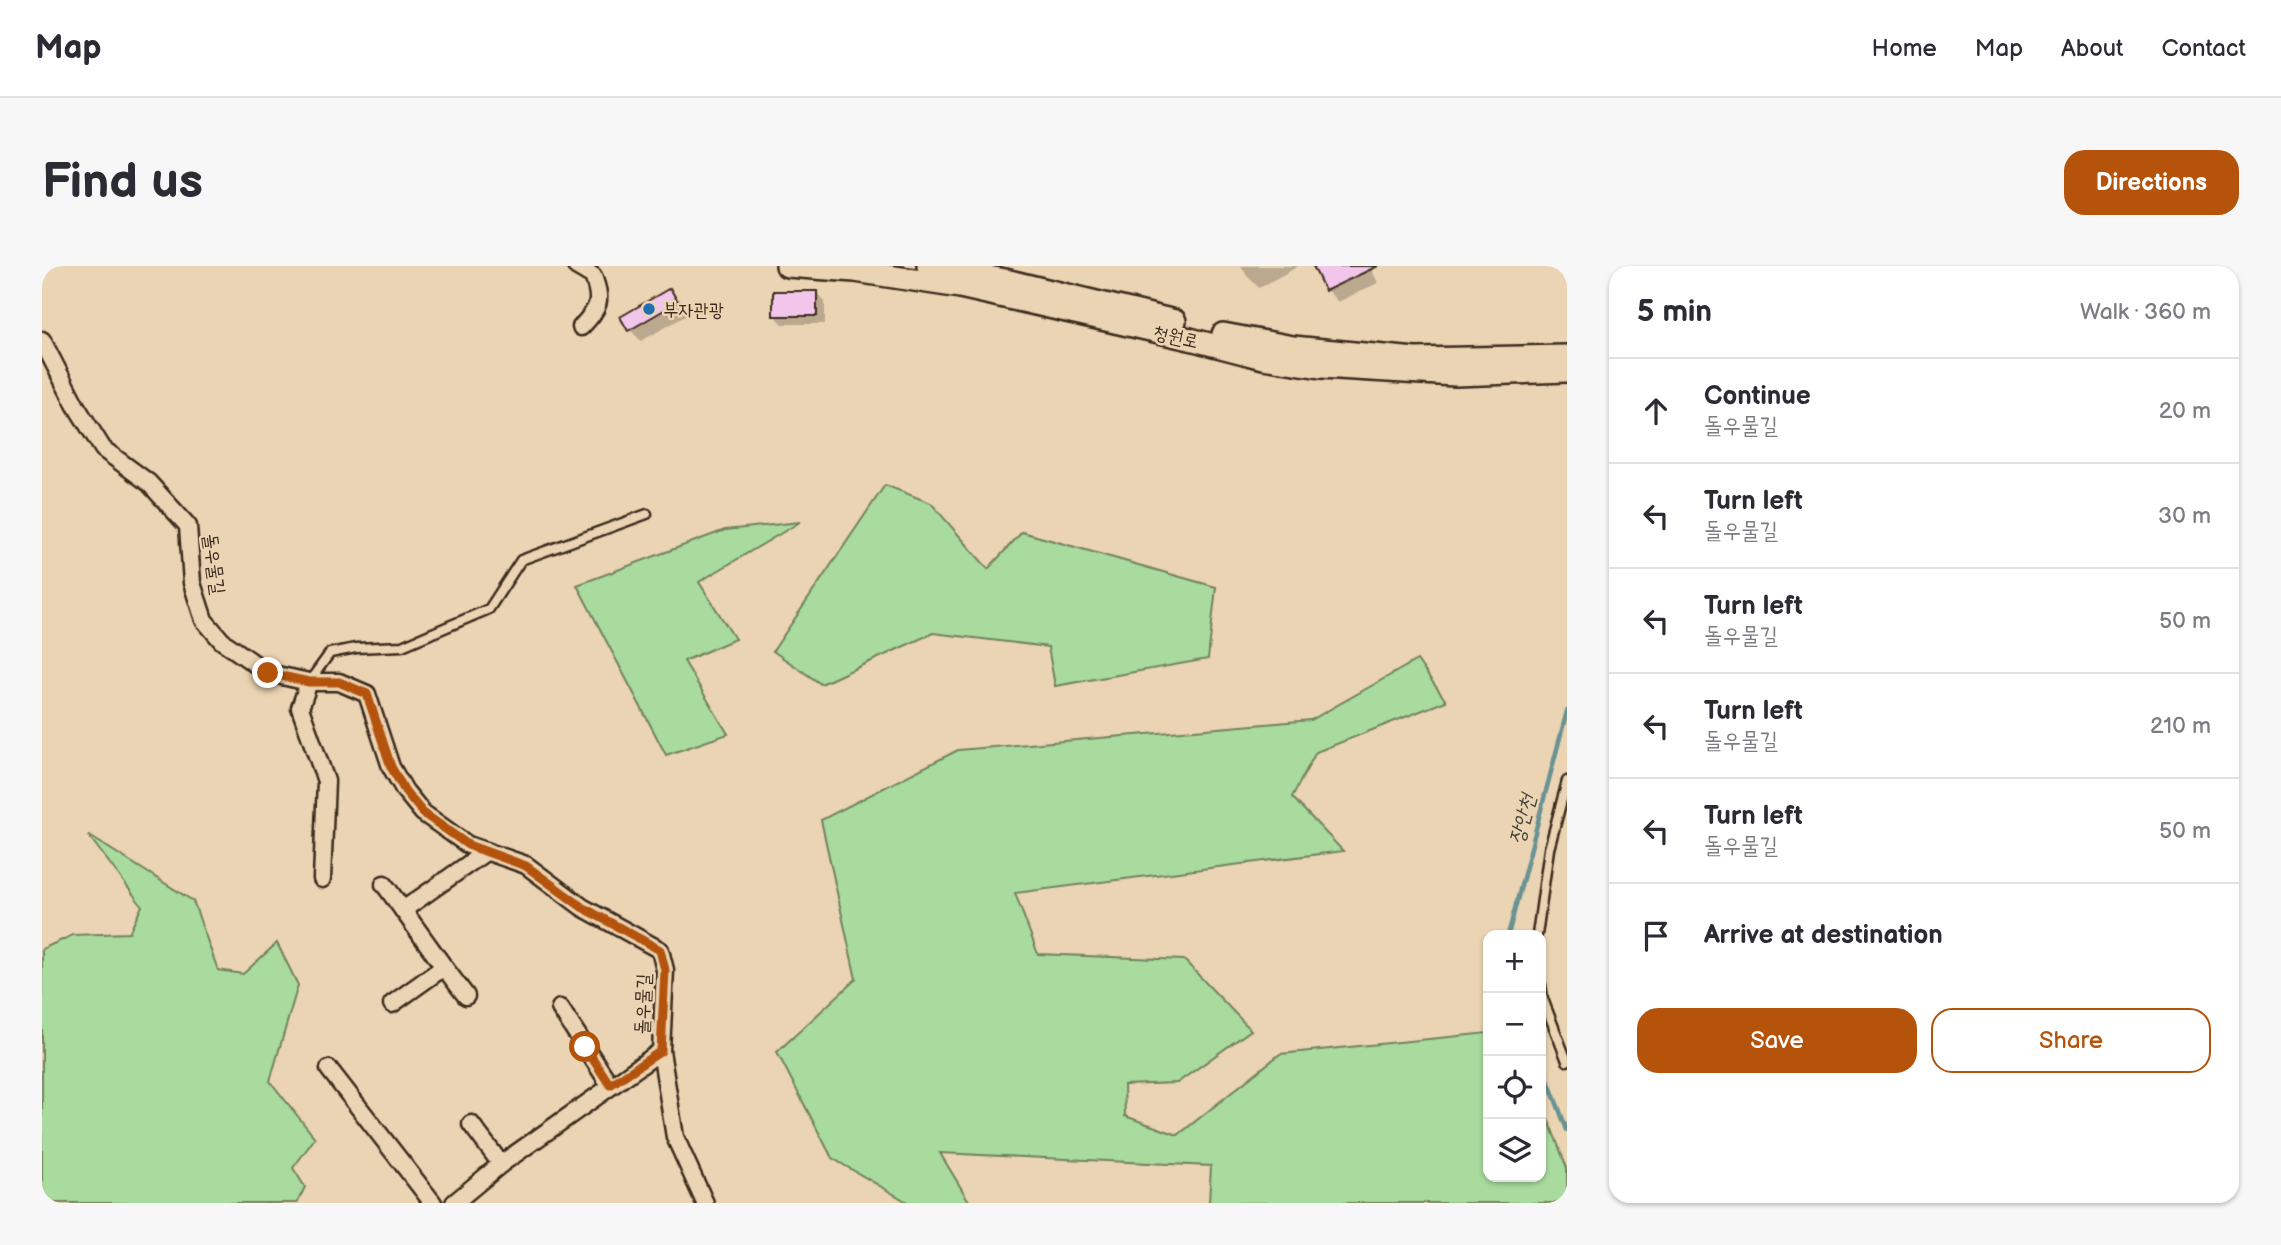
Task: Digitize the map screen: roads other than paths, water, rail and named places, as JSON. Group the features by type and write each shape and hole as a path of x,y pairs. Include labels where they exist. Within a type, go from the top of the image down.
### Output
{"main road":[{"name":"청원로","path":"787,266 855,271 960,287 1263,358 1321,367 1454,375 1567,371"},
{"name":"청원로","path":"928,266 1018,283 1231,336 1293,347 1415,359 1567,356"}],"street":[{"path":"576,266 593,276 599,294 596,311 581,327"},
{"name":"돌우물길","path":"42,340 76,406 103,449 149,484 188,526 192,583 204,620 222,641 268,673 309,682 339,682 367,694 391,767 405,791 423,813 468,845 526,866 582,907 660,950 665,970 661,1051 676,1137 705,1203"},
{"path":"309,682 300,708 326,781 322,879"},
{"path":"403,910 487,851"},
{"path":"383,884 466,996"},
{"path":"392,1004 444,967"},
{"path":"560,1008 610,1085"},
{"name":"돌우물길","path":"454,1203 501,1164 661,1051"},
{"path":"329,1069 433,1203"},
{"path":"471,1124 501,1164"}],"lane":[{"path":"309,682 330,653 356,648 402,646 489,609 521,560 647,514"},
{"path":"1538,930 1549,849 1567,781"},
{"path":"1542,993 1567,1061"}],"waterway":[{"name":"장안천","path":"1509,930 1567,711"},
{"name":"장안천","path":"1546,1075 1567,1130"}],"place":[{"name":"부자관광","path":"649,309"}]}
